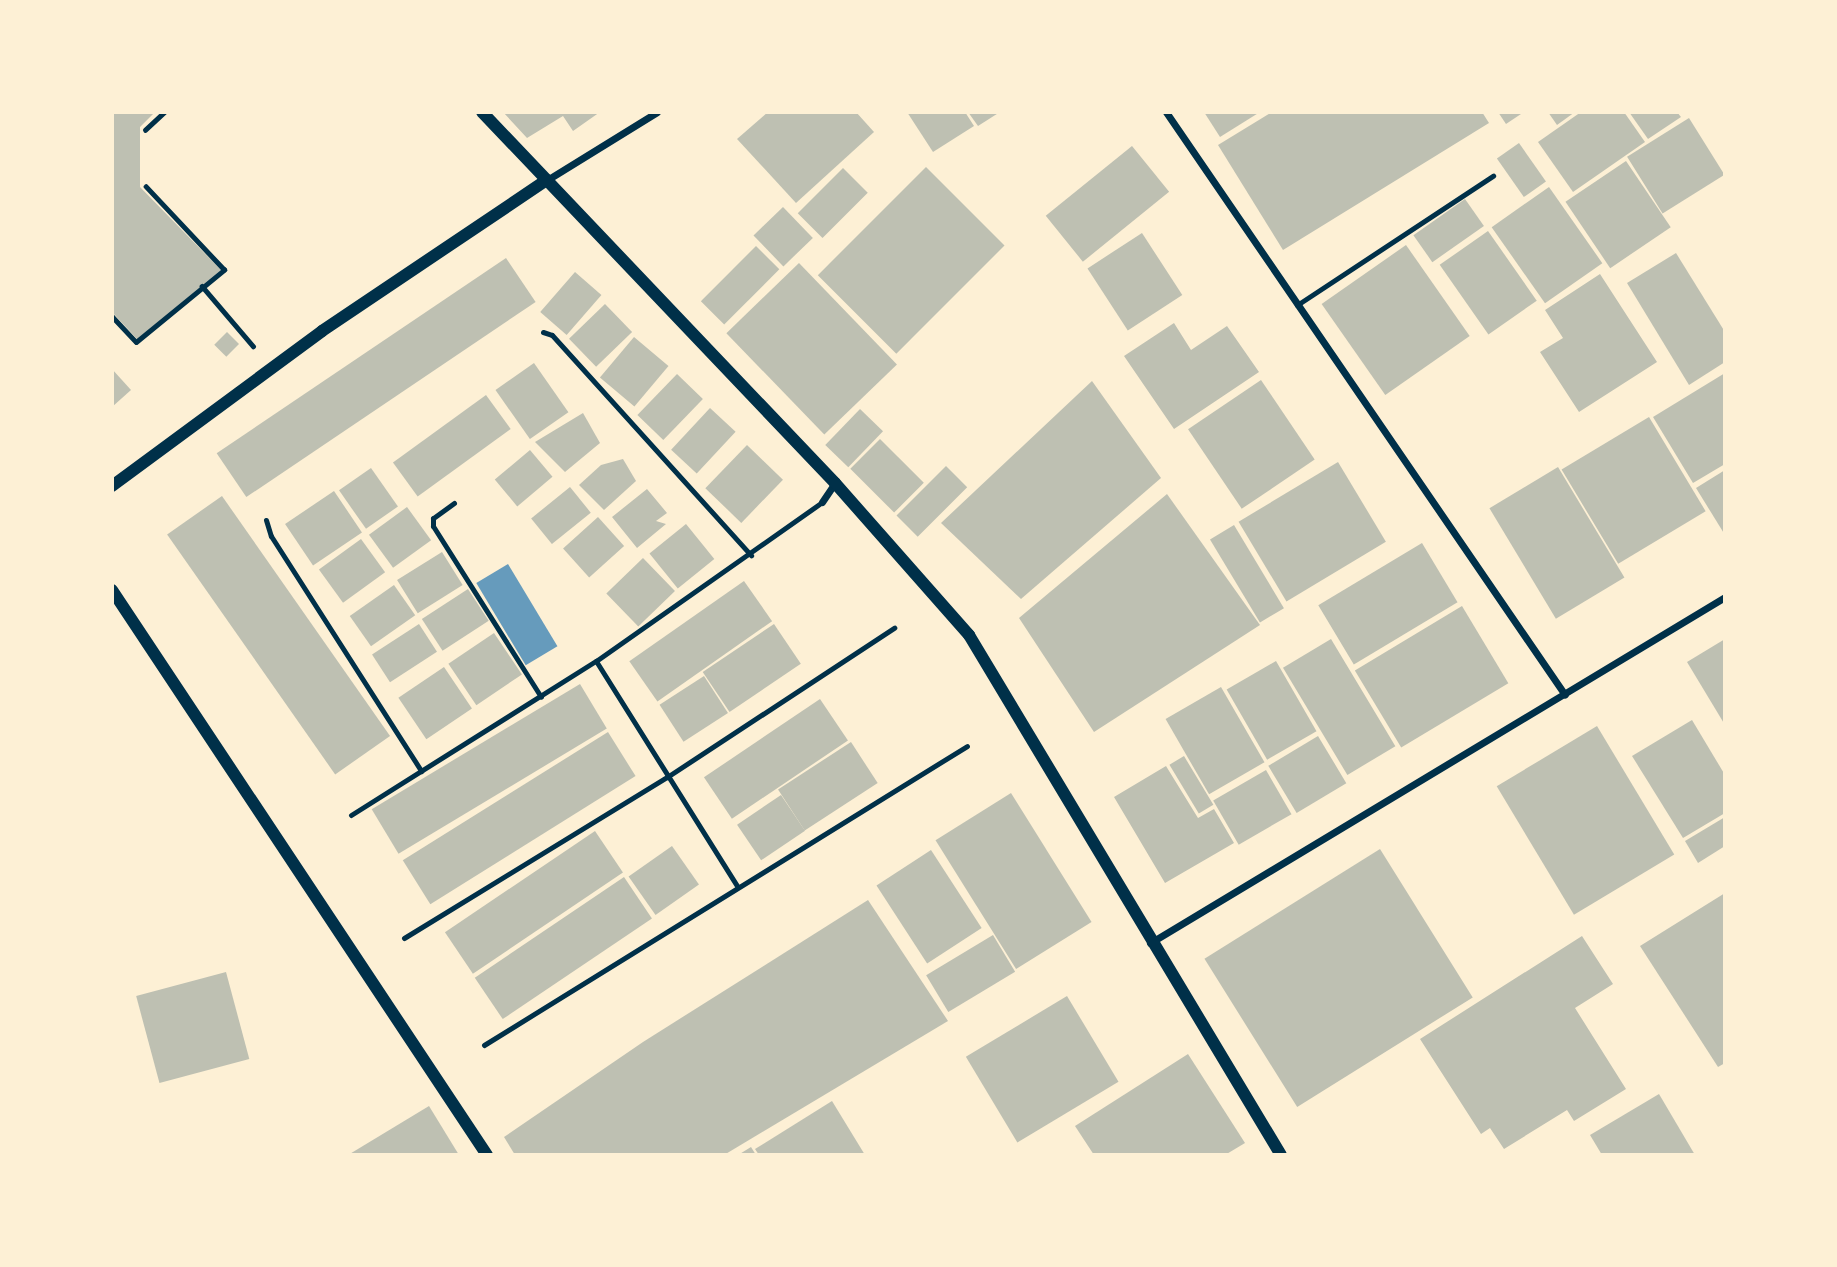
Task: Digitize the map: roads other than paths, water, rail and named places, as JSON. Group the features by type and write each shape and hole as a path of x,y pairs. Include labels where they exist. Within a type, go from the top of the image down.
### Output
{"street":[{"path":"482,112 835,484 969,635 1150,943 1281,1155"},
{"path":"112,486 271,368 547,180 657,112"},
{"path":"1166,112 1565,695"},
{"path":"822,502 835,484"},
{"path":"112,590 487,1155"},
{"path":"1150,943 1725,597"}],"lane":[{"path":"1297,305 1493,176"},
{"path":"544,332 552,335 751,555"},
{"path":"352,815 597,661 751,555 822,502"},
{"path":"454,503 433,518 433,526 541,697"},
{"path":"266,520 271,536 421,771"},
{"path":"404,938 667,777 894,628"},
{"path":"597,661 737,886"},
{"path":"484,1045 967,746"}],"water":[{"path":"508,564 557,646 526,665 476,583"}]}
